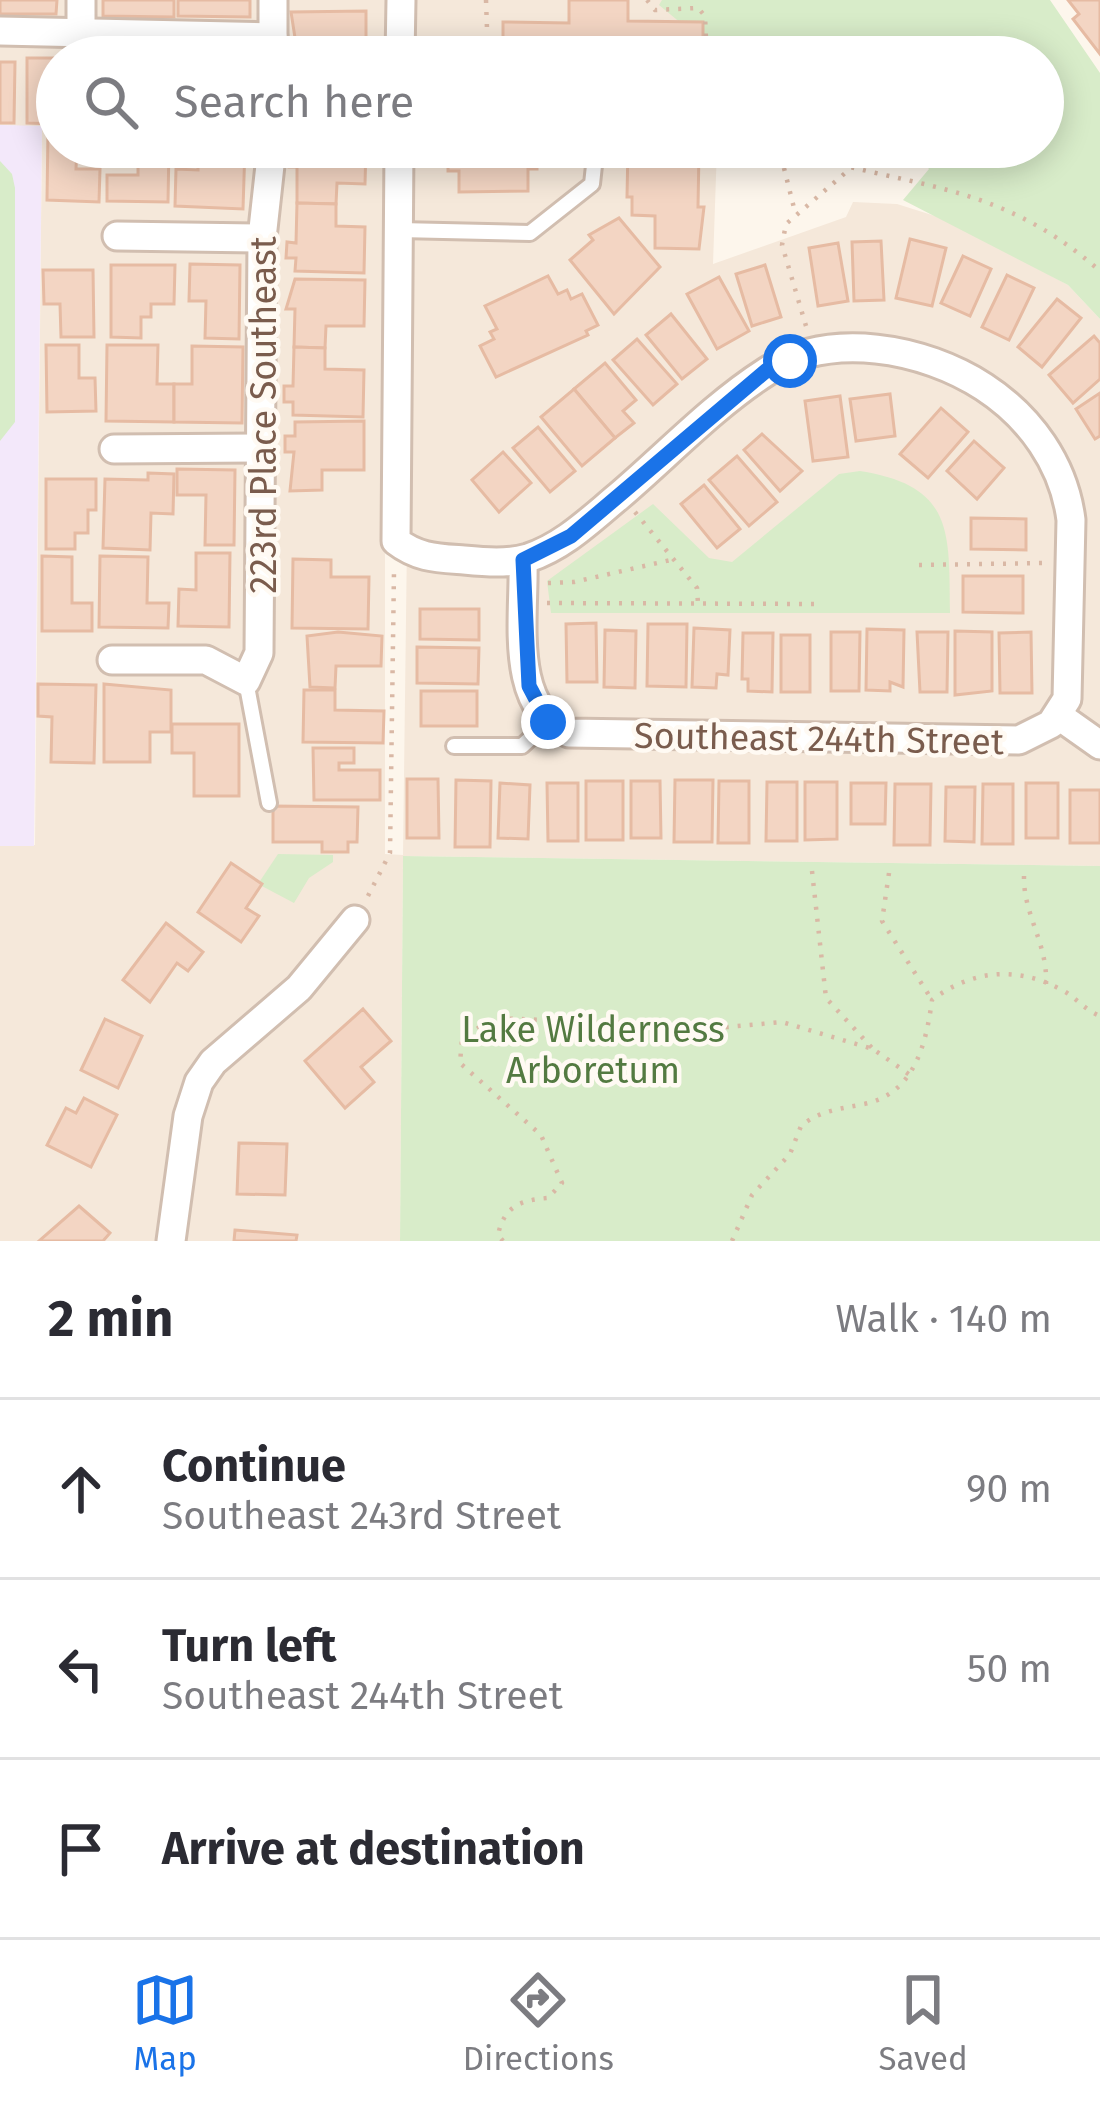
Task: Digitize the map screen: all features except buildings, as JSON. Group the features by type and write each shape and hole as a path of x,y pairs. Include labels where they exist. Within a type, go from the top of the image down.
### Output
{"street":[{"path":"81,0 81,31"},
{"path":"273,0 273,36"},
{"path":"400,36 401,0"},
{"path":"0,31 141,36"},
{"name":"223rd Place Southeast","path":"246,680 259,653 262,627 262,238 270,168"},
{"path":"399,168 396,541 422,557 524,581"},
{"path":"117,236 262,238"},
{"path":"548,722 529,686 524,581 767,370 814,355 911,352 957,370 1007,403 1044,445 1068,496 1070,686 1059,716 1100,745"},
{"path":"114,449 260,448"},
{"path":"112,660 206,660 246,680"},
{"name":"Southeast 244th Street","path":"548,722 583,735 1019,740 1059,716"},
{"path":"171,1241 188,1116 200,1082 213,1062 299,988 356,920"}],"lane":[{"path":"398,230 530,233 592,184 594,168"},
{"path":"246,680 269,803"},
{"path":"454,746 522,746 548,722"}],"path":[{"path":"486,0 487,36"},
{"path":"647,0 656,10 698,8 705,16 706,36"},
{"path":"784,168 795,212"},
{"path":"814,355 782,245 786,224 851,168 977,195 1055,237 1100,271"},
{"path":"621,494 698,588 698,604"},
{"path":"356,920 390,853 396,541"},
{"path":"524,581 564,584 675,559"},
{"path":"919,565 1070,562"},
{"path":"524,581 698,604 818,604"},
{"path":"812,871 826,998 873,1049 910,1075"},
{"path":"732,1241 752,1195 790,1154 801,1126 835,1108 886,1098 910,1075 927,1041 932,1000 882,921 889,873"},
{"path":"1024,876 1024,898 1048,962 1046,984"},
{"path":"932,1000 962,978 1015,974 1046,984 1100,1016"},
{"path":"503,1241 498,1235 507,1211 524,1200 548,1198 562,1183 542,1136 460,1063 459,1047 472,1029 494,1018 517,1016 549,1023 728,1028 782,1022 873,1049"}],"shaded area":[{"path":"0,0 386,0 386,36 36,36 36,127 0,125"},
{"path":"415,0 711,0 717,36 414,36"},
{"path":"0,125 36,126 36,168 42,168 34,846 0,846"},
{"path":"42,168 385,168 385,854 403,855 412,168 716,168 713,264 846,217 853,202 897,204 951,221 1068,285 1100,319 1100,866 403,856 400,1241 0,1241 0,846 35,845"}],"green space":[{"path":"662,0 1050,0 1100,73 1100,319 1068,285 903,200 928,168 1064,168 1064,36 697,36 659,5"},
{"path":"0,161 12,174 15,188 15,422 0,441"},
{"path":"860,471 891,478 930,501 946,536 950,613 551,613 547,581 653,504 709,558 732,562 839,474"},
{"path":"278,854 333,855 333,862 309,878 294,903 258,884"},
{"name":"Lake Wilderness Arboretum","path":"403,856 1100,866 1100,1241 400,1241"}],"route":[{"path":"548,722 531,697 526,670 523,560 571,536 767,370 790,361"}]}
